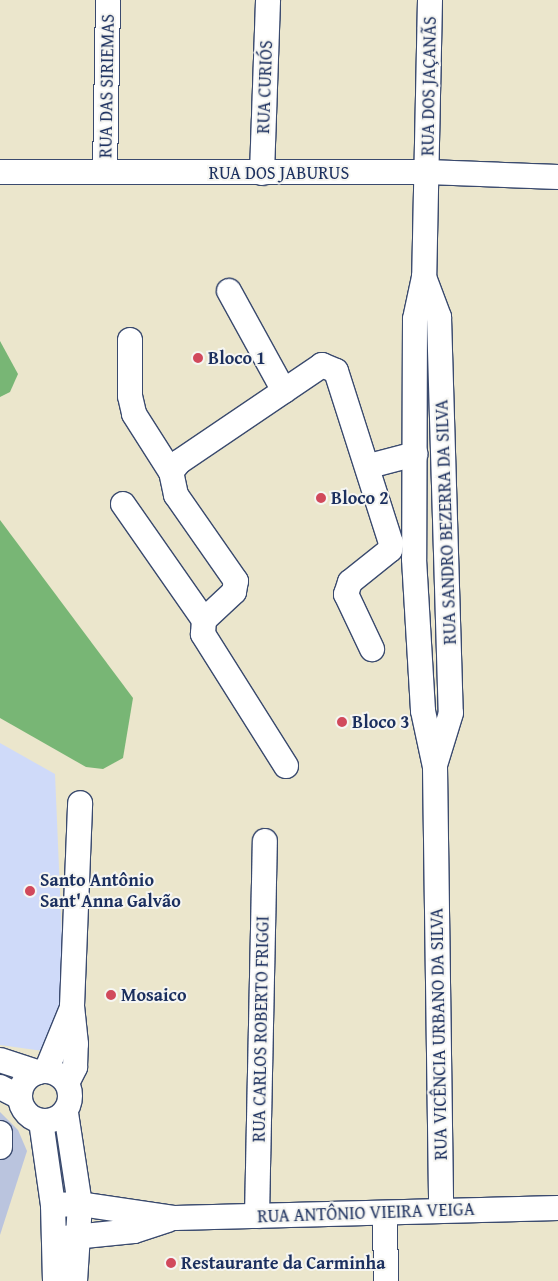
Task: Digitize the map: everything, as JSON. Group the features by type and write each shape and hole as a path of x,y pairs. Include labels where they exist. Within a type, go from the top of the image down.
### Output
{"street":[{"name":"RUA DAS SIRIEMAS","path":"105,172 108,0"},
{"name":"RUA CURIÓS","path":"262,173 268,0"},
{"name":"RUA DOS JAÇANÃS","path":"427,172 430,0"},
{"name":"RUA DOS JABURUS","path":"0,172 427,172 558,177"},
{"name":"RUA SANDRO BEZERRA DA SILVA","path":"427,172 424,277 415,319 414,559 423,711 434,767 437,857"},
{"name":"RUA SANDRO BEZERRA DA SILVA","path":"424,277 439,317 451,714 434,767"},
{"path":"229,291 284,391"},
{"path":"130,340 130,396 134,414 171,472 176,495 236,581 234,592 204,620"},
{"path":"171,472 179,462 322,365 336,370 369,466 390,550 350,582 346,594 372,649"},
{"path":"415,397 425,389 434,391 442,398"},
{"path":"369,466 415,454"},
{"path":"123,504 204,620 203,634 286,766"},
{"path":"419,632 427,639 436,639 449,631"},
{"path":"67,1083 75,1067 72,1006 80,803"},
{"name":"RUA CARLOS ROBERTO FRIGGI","path":"257,1216 265,841"},
{"name":"RUA VICÊNCIA URBANO DA SILVA","path":"437,857 441,1211"},
{"path":"66,1113 41,1121 26,1112 10,1092 42,1072 72,1006"},
{"path":"0,1060 61,1077 67,1083 70,1099 66,1113 80,1204 80,1238 75,1281"},
{"path":"41,1121 53,1206 55,1281"},
{"path":"0,1133 0,1147"},
{"name":"RUA ANTÔNIO VIEIRA VEIGA","path":"53,1206 80,1204 175,1218 558,1208"},
{"path":"386,1212 386,1281"},
{"name":"RUA ANTÔNIO VIEIRA VEIGA","path":"54,1238 80,1238 134,1231 175,1218"}],"shaded area":[{"name":"Santo Antônio Sant'Anna Galvão","path":"0,743 55,774 65,1009 43,1051 0,1045"},
{"path":"0,1112 18,1130 27,1151 0,1235"}],"green space":[{"path":"0,341 18,374 10,392 0,397"},
{"path":"0,520 133,698 123,758 103,769 86,767 0,718"}],"place":[{"name":"Bloco 1","path":"198,358"},
{"name":"Bloco 2","path":"321,498"},
{"name":"Bloco 3","path":"342,722"},
{"name":"Santo Antônio Sant'Anna Galvão","path":"30,891"},
{"name":"Mosaico","path":"111,995"},
{"name":"Restaurante da Carminha","path":"171,1263"}]}
